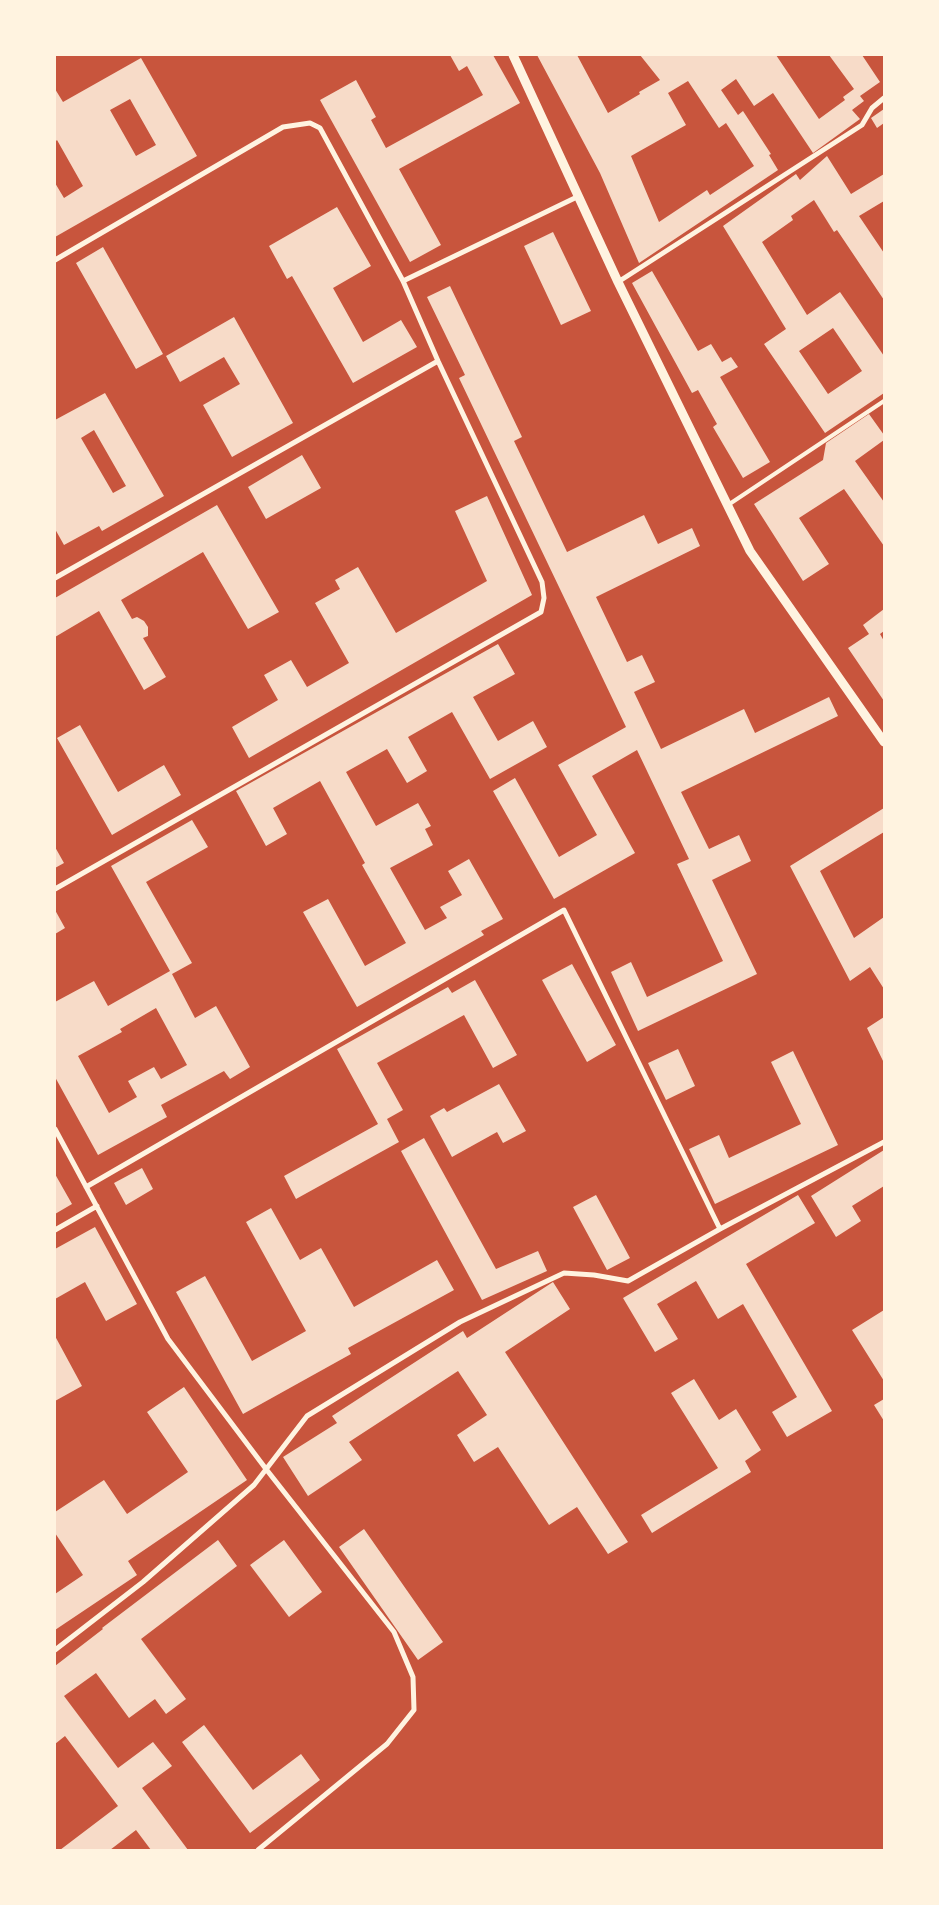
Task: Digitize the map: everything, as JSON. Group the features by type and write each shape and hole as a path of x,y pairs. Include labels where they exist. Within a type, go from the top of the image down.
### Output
{"street":[{"path":"513,55 618,282 750,551 884,742"},
{"path":"618,282 862,124 872,108 884,98"},
{"path":"55,260 283,127 310,124 320,128 403,281 438,361 542,582 544,598 541,612 55,889"},
{"path":"403,281 579,196"},
{"path":"55,578 438,361"},
{"path":"86,1187 564,910 720,1229"},
{"path":"55,1129 168,1339 266,1469 394,1632 413,1677 414,1710 387,1744 258,1850"},
{"path":"55,1650 150,1576 254,1485 307,1416 460,1322 564,1273 628,1280 884,1142"},
{"path":"55,1230 96,1206"}],"lane":[{"path":"728,505 884,401"}],"building":[{"path":"450,55 493,55 520,103 399,169 441,245 410,262 320,100 356,80 376,117 371,120 386,148 483,95 467,66 459,71"},
{"path":"537,55 577,55 608,113 660,80 640,55 776,55 819,119 845,100 843,97 854,89 829,55 862,55 880,82 860,96 864,101 852,110 860,119 813,153 773,93 754,106 736,79 721,90 738,115 743,111 771,154 769,155 778,170 639,263 600,173","holes":["688,81 719,128 726,123 754,166 710,195 707,190 659,222 631,156 686,125 668,93"]},
{"path":"141,58 197,156 55,237 55,183 64,198 83,186 57,140 55,142 55,89 63,102","holes":["130,99 156,145 136,156 110,110"]},
{"path":"884,109 884,123 877,128 871,118"},
{"path":"827,156 851,194 884,174 884,201 859,216 884,253 884,300 837,230 834,232 814,200 791,216 793,220 762,242 807,315 840,292 884,356 884,393 825,433 764,344 786,329 723,226 796,174 800,180","holes":["833,328 862,371 828,394 799,351"]},
{"path":"337,207 371,266 333,288 363,342 401,320 417,347 353,383 292,276 287,279 269,246"},
{"path":"553,232 591,311 561,325 524,246"},
{"path":"103,247 163,354 136,369 76,263"},
{"path":"652,271 698,351 711,344 722,362 731,357 738,367 720,377 770,462 743,478 713,427 717,424 698,390 692,393 632,283"},
{"path":"450,286 522,437 514,441 567,552 644,515 658,544 692,528 700,546 596,597 627,662 642,655 655,682 634,692 661,749 744,709 755,733 829,697 838,716 681,792 709,849 739,835 751,861 712,880 757,974 638,1031 611,972 631,962 647,997 723,961 677,864 689,859 637,750 592,776 635,853 554,899 493,791 515,778 559,857 597,835 558,765 626,727 459,378 465,375 427,297"},
{"path":"234,317 293,423 232,457 203,405 240,384 224,357 180,382 166,356"},
{"path":"105,393 164,496 102,531 99,526 64,545 55,529 55,420","holes":["94,430 126,486 113,493 81,438"]},
{"path":"869,414 884,435 884,440 855,461 884,502 884,546 844,489 799,518 829,564 803,581 754,504 823,460 826,443"},
{"path":"302,455 321,488 266,519 248,487"},
{"path":"487,496 532,595 249,758 232,727 278,700 264,675 291,660 307,687 349,663 315,603 340,589 335,580 358,567 396,633 487,581 455,511"},
{"path":"217,505 279,612 248,629 203,552 121,600 132,619 137,617 144,621 148,627 148,636 143,638 166,677 144,690 99,611 55,637 55,598"},
{"path":"884,609 884,631 880,634 884,641 884,701 848,648 869,634 863,625"},
{"path":"498,644 515,674 473,697 498,741 533,721 547,747 490,779 452,712 408,737 427,771 407,783 387,749 346,772 376,826 418,803 431,826 425,829 433,845 390,868 425,930 447,918 440,907 462,895 448,871 469,859 503,919 481,931 484,935 357,1007 303,912 328,899 365,966 406,943 362,865 365,863 320,781 273,808 287,834 266,846 236,791"},
{"path":"80,725 118,792 164,765 181,795 112,835 57,738"},
{"path":"884,808 884,832 820,871 854,938 884,917 884,989 870,967 850,981 790,866"},
{"path":"192,820 208,847 146,882 192,963 172,974 195,1018 216,1006 250,1067 230,1079 224,1071 161,1105 167,1117 98,1155 55,1077 55,1002 94,981 108,1006 170,971 111,866","holes":["156,1008 187,1065 161,1079 154,1067 128,1081 137,1097 109,1113 78,1056 122,1032 120,1029"]},
{"path":"55,847 64,863 55,868"},
{"path":"55,910 65,928 55,934"},
{"path":"572,964 616,1045 587,1062 542,980"},
{"path":"475,980 517,1055 493,1068 464,1015 377,1063 403,1110 387,1119 399,1142 296,1199 284,1176 378,1124 337,1049 448,987 452,993"},
{"path":"884,1017 884,1063 867,1028"},
{"path":"678,1049 695,1086 666,1100 648,1063"},
{"path":"793,1051 838,1145 715,1204 689,1149 719,1135 729,1158 801,1124 771,1062"},
{"path":"499,1084 526,1131 503,1143 497,1132 452,1157 430,1116 444,1108 447,1112"},
{"path":"424,1138 496,1269 538,1251 547,1271 482,1300 401,1151"},
{"path":"884,1150 884,1186 852,1206 861,1221 836,1237 811,1196"},
{"path":"142,1168 153,1189 126,1205 114,1183"},
{"path":"55,1174 72,1204 55,1214"},
{"path":"596,1195 630,1258 607,1270 573,1207"},
{"path":"798,1195 815,1223 746,1264 832,1411 787,1437 772,1412 797,1397 743,1304 718,1319 696,1281 657,1304 678,1339 655,1352 623,1298"},
{"path":"271,1208 300,1260 321,1248 354,1307 437,1260 454,1290 348,1348 351,1354 243,1414 176,1292 205,1276 252,1361 306,1331 246,1222"},
{"path":"95,1227 137,1304 106,1321 85,1282 55,1299 55,1249"},
{"path":"553,1282 570,1309 505,1352 628,1542 608,1554 577,1507 549,1525 498,1447 474,1462 457,1435 487,1415 458,1371 349,1442 362,1460 308,1496 283,1457 337,1423 332,1416 463,1331 467,1338"},
{"path":"884,1310 884,1381 852,1330"},
{"path":"55,1336 82,1386 55,1401"},
{"path":"694,1379 719,1420 736,1409 761,1450 745,1461 751,1472 652,1533 641,1515 718,1468 671,1393"},
{"path":"184,1387 247,1480 128,1561 137,1575 55,1630 55,1594 83,1575 55,1533 55,1512 104,1480 127,1514 188,1472 147,1412"},
{"path":"884,1399 884,1421 874,1405"},
{"path":"364,1529 443,1642 418,1660 339,1547"},
{"path":"218,1540 237,1566 141,1639 186,1699 166,1714 155,1699 129,1718 96,1673 64,1696 118,1768 153,1742 172,1766 142,1788 188,1850 151,1850 136,1830 110,1850 60,1850 118,1806 65,1736 55,1744 55,1666"},
{"path":"284,1540 322,1592 289,1617 250,1565"},
{"path":"204,1725 253,1790 301,1754 320,1780 250,1833 182,1742"}]}
